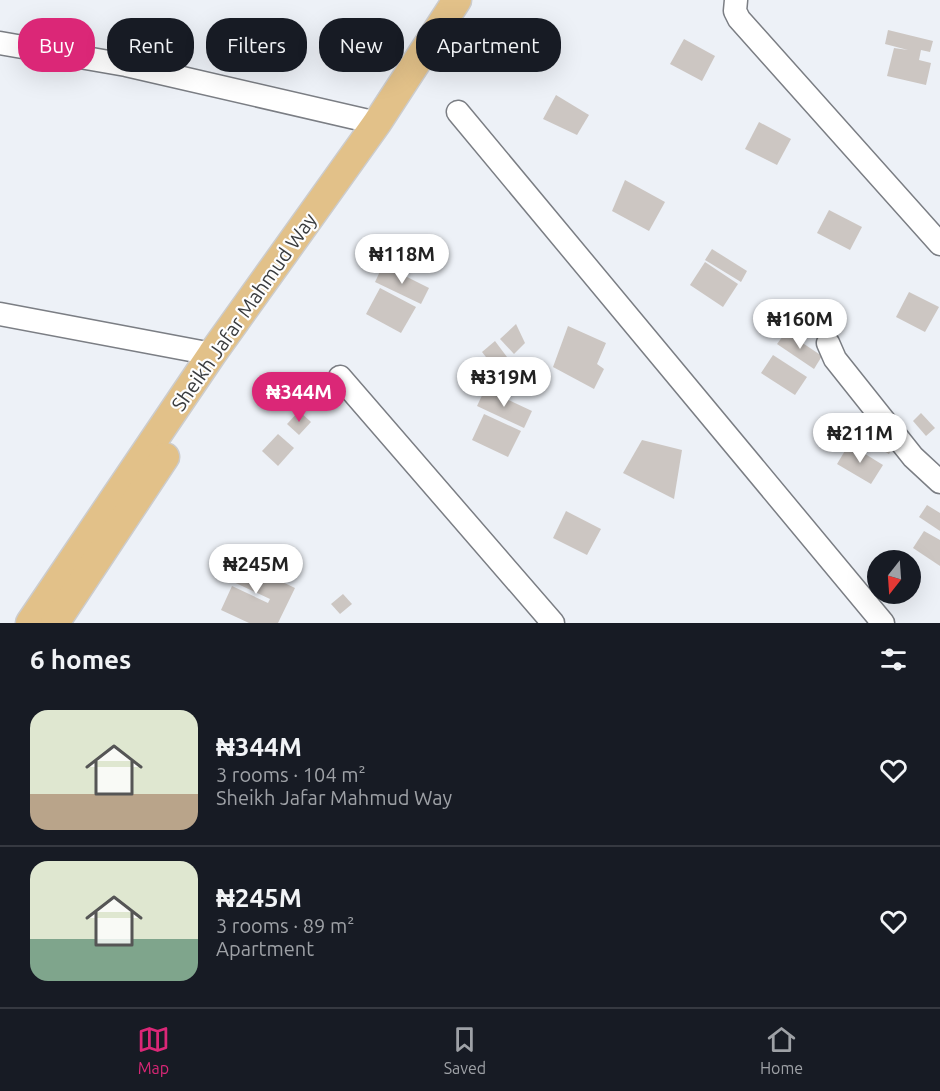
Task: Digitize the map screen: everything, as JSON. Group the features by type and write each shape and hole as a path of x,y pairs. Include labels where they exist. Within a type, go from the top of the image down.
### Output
{"main road":[{"name":"Sheikh Jafar Mahmud Way","path":"30,623 212,354 377,123 457,0"},
{"name":"Sheikh Jafar Mahmud Way","path":"55,623 478,0"}],"street":[{"path":"736,0 735,11 739,19 940,244"},
{"path":"0,43 126,65 377,123"},
{"path":"458,112 883,623"},
{"path":"0,314 212,354"},
{"path":"828,343 835,358 913,457 940,482"},
{"path":"340,377 553,623"}],"building":[{"path":"888,30 933,41 930,52 921,50 919,60 931,63 926,85 887,76 894,48 908,50 885,44"},
{"path":"684,39 715,56 702,81 670,64"},
{"path":"556,95 589,115 577,135 543,119"},
{"path":"759,122 791,139 777,165 745,149"},
{"path":"625,180 665,202 649,231 612,211"},
{"path":"829,210 862,227 850,250 817,233"},
{"path":"712,249 747,271 741,282 705,260"},
{"path":"705,262 738,284 723,307 690,285"},
{"path":"383,265 429,288 421,304 375,282"},
{"path":"380,288 416,307 401,333 366,314"},
{"path":"909,292 939,307 925,332 896,317"},
{"path":"516,324 525,343 514,354 500,339"},
{"path":"568,326 606,343 597,364 604,369 594,389 553,367"},
{"path":"786,332 822,356 814,369 777,344"},
{"path":"495,341 510,361 497,371 482,352"},
{"path":"773,355 807,377 795,395 761,373"},
{"path":"485,389 532,411 524,428 477,406"},
{"path":"299,411 311,422 299,435 287,424"},
{"path":"921,413 935,428 926,436 913,421"},
{"path":"484,414 521,431 508,457 472,440"},
{"path":"863,423 896,442 889,454 856,435"},
{"path":"278,434 294,448 278,466 262,451"},
{"path":"642,440 682,450 674,499 623,473"},
{"path":"849,444 883,465 871,484 837,464"},
{"path":"927,505 940,513 940,531 919,517"},
{"path":"566,511 601,529 587,555 553,538"},
{"path":"924,531 940,540 940,566 921,553 921,550 913,548"},
{"path":"234,559 295,588 278,623 249,623 221,610 232,586 268,603 270,599 225,578"},
{"path":"343,594 352,604 340,614 331,604"}]}
